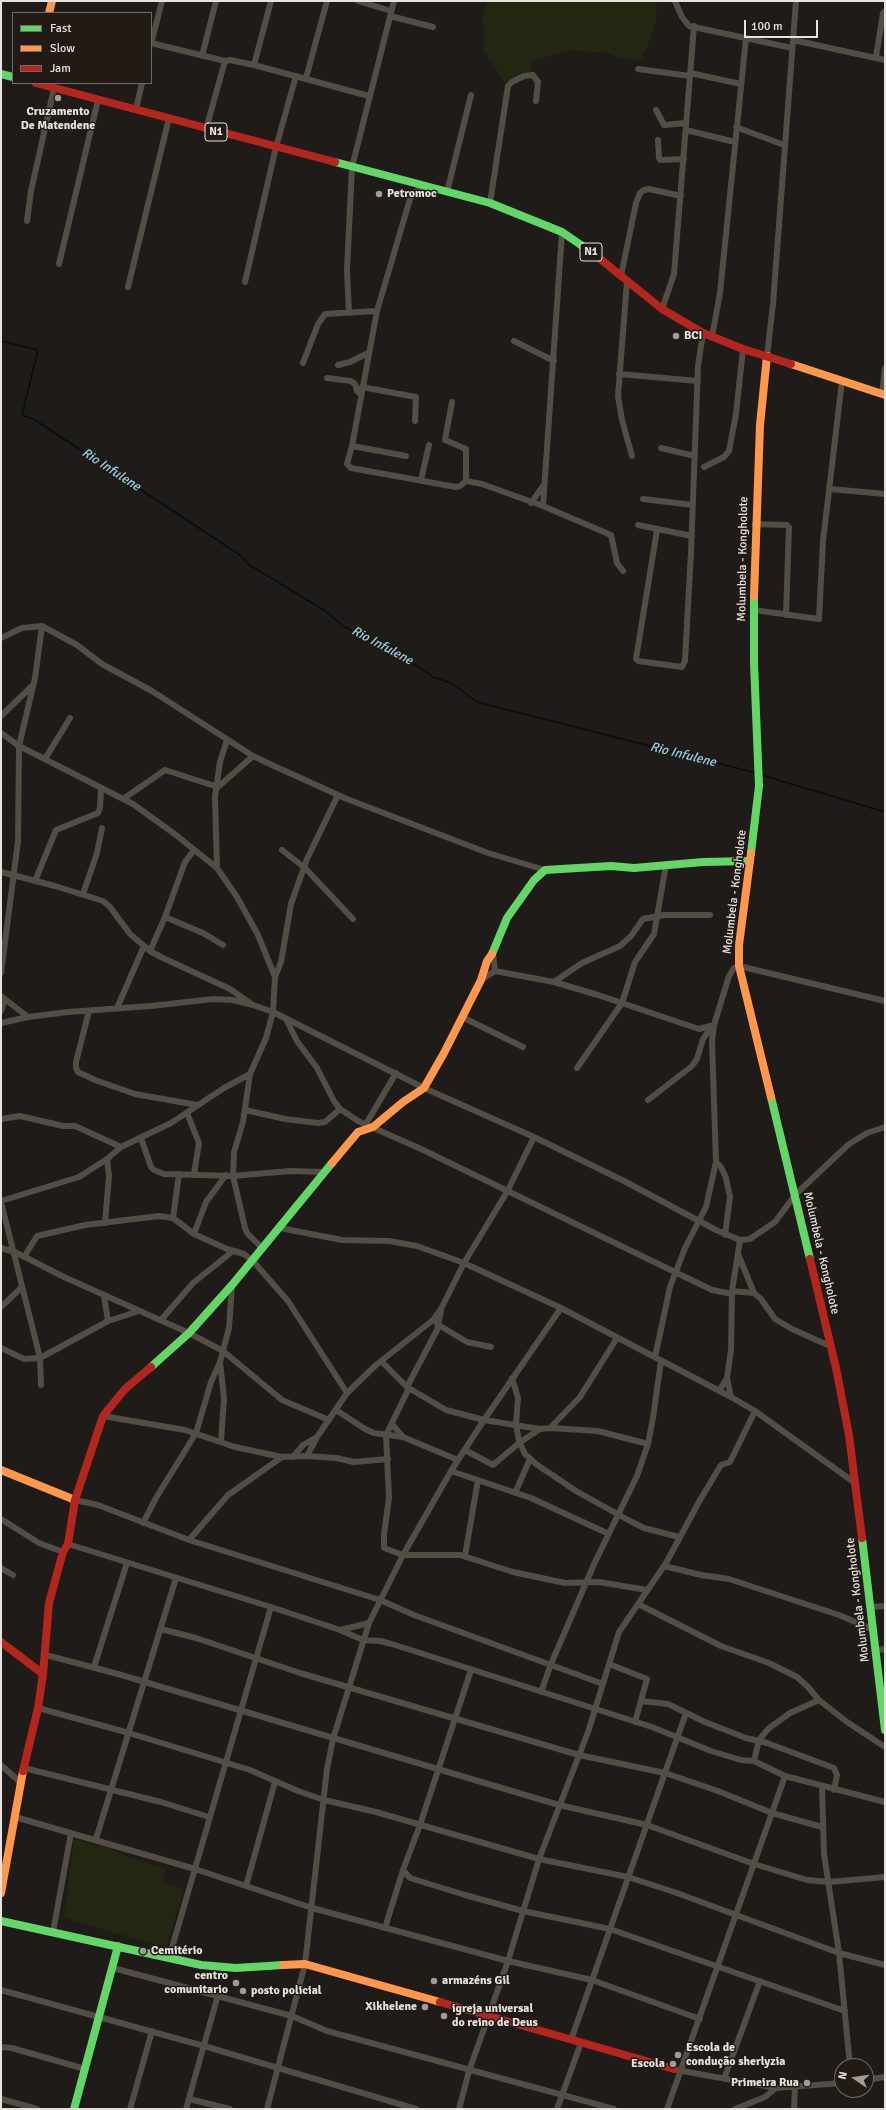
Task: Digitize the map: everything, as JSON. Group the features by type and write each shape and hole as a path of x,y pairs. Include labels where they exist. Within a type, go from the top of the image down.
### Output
{"main road":[{"path":"49,12 52,1"},
{"path":"1,74 12,77"},
{"name":"N1","path":"40,84 490,203 562,232 662,309 703,333 743,349 883,395"},
{"name":"Molumbela - Kongholote","path":"767,356 760,425 755,524 754,670 759,786 739,945 739,966 795,1195 849,1435 885,1730"},
{"path":"1,1894 21,1783 38,1708 46,1655 49,1603 63,1552 68,1544 75,1500 103,1416 125,1389 189,1333 253,1261 358,1132 370,1126 424,1088 481,980 487,961 493,953 507,918 534,880 545,870 588,867 634,868 750,861"},
{"path":"1,1470 75,1500"},
{"path":"1,1642 43,1674"},
{"path":"1,1921 201,1965 236,1968 305,1964 677,2070"},
{"path":"74,2109 100,2018 118,1946"}],"street":[{"path":"152,40 162,1"},
{"path":"202,56 216,1"},
{"path":"254,65 270,1"},
{"path":"306,78 327,1"},
{"path":"358,1 391,14 433,27"},
{"path":"349,312 347,270 352,167 394,1"},
{"path":"675,1 686,23 792,48"},
{"path":"767,356 774,296 784,145 796,1"},
{"path":"876,57 883,13 885,11"},
{"path":"662,309 673,278 694,26"},
{"path":"712,337 720,298 746,38"},
{"path":"793,40 885,60"},
{"path":"152,44 225,61 230,60 254,65 369,96"},
{"path":"206,129 225,61"},
{"path":"638,69 690,74 741,84"},
{"path":"490,203 508,86 518,79 533,75 538,82 536,101"},
{"path":"245,282 276,147 296,76"},
{"path":"136,109 142,84"},
{"path":"27,221 31,192 54,88"},
{"path":"447,192 471,95"},
{"path":"59,264 98,100"},
{"path":"656,110 664,125 686,126 735,142"},
{"path":"128,287 169,118"},
{"path":"736,127 784,145"},
{"path":"658,140 660,160 684,159"},
{"path":"428,186 415,192 410,199 377,311 368,353 352,446 346,462 349,467 456,487 460,486 466,480 466,449 445,440 452,402"},
{"path":"632,456 618,401 624,279 636,203 640,193 649,189 680,196"},
{"path":"543,506 562,232"},
{"path":"303,363 322,317 325,314 377,311"},
{"path":"657,530 636,659 638,661 682,667 684,665 692,536 698,381 703,333"},
{"path":"514,341 554,362"},
{"path":"704,467 724,457 729,451 736,414 743,349"},
{"path":"338,365 350,362 368,353"},
{"path":"883,395 885,368"},
{"path":"619,374 698,381"},
{"path":"327,378 351,381 355,384 357,391 416,397 415,421"},
{"path":"754,610 819,619 823,549 842,381"},
{"path":"421,480 428,445"},
{"path":"352,446 406,456"},
{"path":"661,448 695,456"},
{"path":"466,480 482,484 531,503 543,506 612,536 617,563 623,571"},
{"path":"531,503 544,485"},
{"path":"830,489 885,494"},
{"path":"643,499 693,505"},
{"path":"755,524 787,525 789,527 786,615"},
{"path":"638,526 692,536"},
{"path":"1,973 14,876 19,824 20,746 34,684 42,626"},
{"path":"1,638 22,628 42,626 77,645 102,664 152,691 253,756 338,795 488,853 545,870"},
{"path":"1,716 34,684"},
{"path":"45,759 70,718"},
{"path":"1,733 20,746 124,799 156,819 216,868 248,915 267,954 275,977"},
{"path":"216,868 216,788 220,762 227,740"},
{"path":"124,799 165,770 216,788 253,756"},
{"path":"35,881 56,830 98,813 100,808 101,788"},
{"path":"263,1249 247,1233 245,1228 233,1176 234,1152 245,1110 250,1074 266,1038 274,1012 275,977 281,962 288,913 307,860 338,795"},
{"path":"83,894 98,853 102,828"},
{"path":"150,951 165,917 185,862 194,850"},
{"path":"282,850 305,868 353,919"},
{"path":"577,1068 622,1003 635,962 654,934 666,865"},
{"path":"1,872 83,894 107,903 121,923 150,951 236,993 253,1005"},
{"path":"554,982 582,963 620,946 631,936 643,919 664,915 710,915"},
{"path":"165,917 203,933 223,945"},
{"path":"117,1008 144,946"},
{"path":"493,953 495,971"},
{"path":"541,1692 551,1664 609,1534 637,1476 648,1444 653,1418 658,1359 665,1304 676,1272 706,1206 716,1162 712,1040 713,1025 729,976 734,968 739,966 885,1001"},
{"path":"481,980 495,971 554,982 699,1029 712,1040"},
{"path":"233,1000 236,993"},
{"path":"1,1011 3,998 28,1017"},
{"path":"1,1023 28,1017 213,999 233,1000 253,1005 274,1012 424,1088 534,1136 681,1210 698,1221 740,1240 750,1239 775,1222 795,1195 849,1144 867,1133 885,1127"},
{"path":"89,1011 76,1062 78,1072 87,1077 135,1094 197,1105"},
{"path":"462,1017 523,1047"},
{"path":"286,1019 297,1041 316,1068 340,1109 358,1121 712,1290 732,1293 754,1293"},
{"path":"699,1029 713,1025"},
{"path":"648,1100 692,1066 697,1059 706,1035 713,1025"},
{"path":"370,1126 396,1073"},
{"path":"41,1385 40,1358 22,1287 15,1252 1,1201 79,1177 107,1159 121,1147 142,1138 187,1113 197,1105 250,1074"},
{"path":"245,1110 285,1119 318,1123 325,1122 340,1109"},
{"path":"187,1113 199,1143 194,1174"},
{"path":"1,1119 20,1116 63,1126 75,1126 121,1147"},
{"path":"307,1456 317,1437 347,1393 381,1362 433,1320 441,1309 464,1263 507,1192 534,1136"},
{"path":"142,1138 154,1170 164,1174 233,1176 290,1171 324,1172"},
{"path":"105,1223 109,1176 107,1159"},
{"path":"716,1162 721,1167 726,1178 730,1197 724,1234"},
{"path":"173,1218 179,1174"},
{"path":"194,1234 206,1202 226,1175"},
{"path":"24,1257 37,1236 105,1223 159,1216 173,1218 194,1234 233,1251 244,1254 253,1261 288,1301 347,1393"},
{"path":"280,1228 342,1240 388,1241 418,1246 464,1263 561,1308 731,1397 755,1411 855,1483"},
{"path":"731,1397 727,1378 731,1350 732,1293 740,1240"},
{"path":"2,1250 15,1252 104,1296 189,1333 223,1351 282,1400 329,1420"},
{"path":"161,1320 193,1283 233,1251"},
{"path":"738,1254 754,1293 761,1298 779,1322 830,1346"},
{"path":"143,1522 196,1433 211,1382 220,1362 229,1328 232,1284"},
{"path":"1,1307 22,1287"},
{"path":"104,1296 108,1321"},
{"path":"267,2109 305,1964 327,1769 333,1739 369,1623 403,1555 458,1460 512,1378 561,1308"},
{"path":"441,1309 438,1326 386,1435 389,1506 383,1544 384,1548 391,1552 403,1555 442,1553 465,1556 513,1572 572,1584 588,1581 624,1585 648,1590"},
{"path":"1,1348 24,1359 40,1358 108,1321 139,1311"},
{"path":"433,1320 438,1326 467,1342 491,1347"},
{"path":"550,1428 580,1397 617,1338"},
{"path":"220,1362 224,1398 221,1441"},
{"path":"381,1362 408,1388 446,1410 484,1420 540,1429 550,1428 598,1431 648,1444"},
{"path":"512,1378 518,1398 516,1424 519,1443 525,1454 530,1459 576,1491 619,1515 644,1528 679,1537"},
{"path":"719,1391 727,1378"},
{"path":"336,1410 365,1429 386,1435 403,1437 458,1460"},
{"path":"459,2109 469,2071 508,1961 539,1859 579,1755 619,1632 664,1566 721,1465 730,1462 755,1411"},
{"path":"103,1416 196,1433 235,1447 282,1457 307,1456 336,1458 354,1462 388,1459"},
{"path":"392,1424 403,1437"},
{"path":"465,1450 493,1465 519,1443 540,1429"},
{"path":"293,1457 303,1445 317,1437"},
{"path":"189,1540 228,1495 282,1457"},
{"path":"515,1492 530,1459"},
{"path":"452,1471 515,1492 609,1534"},
{"path":"465,1556 478,1480"},
{"path":"75,1500 98,1505 189,1540 380,1600 414,1615 603,1684"},
{"path":"1,1519 39,1543 63,1552"},
{"path":"68,1544 114,1556 127,1562 176,1578 271,1607 340,1630 363,1640 380,1641 392,1644 595,1709 635,1722 721,1754 754,1761 785,1776 834,1790 885,1802"},
{"path":"94,1667 127,1562"},
{"path":"664,1566 701,1575 733,1580 839,1615 874,1630"},
{"path":"1,1568 13,1575"},
{"path":"96,1839 113,1790 176,1578"},
{"path":"638,1604 721,1646 769,1663 797,1677 819,1700 864,1735 885,1747"},
{"path":"871,1607 885,1606"},
{"path":"169,1958 209,1816 242,1711 271,1607"},
{"path":"340,1630 369,1623"},
{"path":"161,1629 177,1632 348,1687 579,1755 665,1773 718,1791 772,1813 822,1827"},
{"path":"876,1650 885,1649"},
{"path":"46,1655 94,1667 559,1805 647,1825 754,1864 807,1880 829,1882 885,1877"},
{"path":"609,1664 647,1679 635,1722"},
{"path":"385,1928 403,1870 420,1825 471,1670"},
{"path":"754,1761 759,1740 780,1719 819,1700"},
{"path":"641,1701 668,1704 746,1738 759,1740 834,1768 837,1775 834,1790"},
{"path":"38,1708 129,1733 250,1770 275,1782 324,1800 412,1822 539,1859 628,1878 737,1914 839,1952 885,1965"},
{"path":"570,2040 686,1713"},
{"path":"1,1765 21,1783"},
{"path":"24,1768 209,1816"},
{"path":"667,2109 677,2070 700,2019 785,1776"},
{"path":"246,1886 275,1782"},
{"path":"822,1786 822,1827 824,1854 839,1952 849,2058"},
{"path":"15,1817 96,1839 195,1869 312,1908 508,1961 592,1980 700,2019"},
{"path":"412,1822 417,1833"},
{"path":"53,1932 71,1833"},
{"path":"403,1870 410,1878 523,1911 610,1929 846,2011"},
{"path":"399,1882 410,1878"},
{"path":"113,1968 292,2016 327,2031 469,2071 562,2094 614,2109"},
{"path":"724,2079 760,1981"},
{"path":"1,1990 204,2046 416,2109"},
{"path":"186,2109 218,1995"},
{"path":"130,2109 152,2032"},
{"path":"557,2109 581,2043"},
{"path":"1,2047 12,2048 84,2070"},
{"path":"677,2070 776,2088 834,2084"},
{"path":"874,2079 885,2077"},
{"path":"794,2109 795,2087"},
{"path":"735,2109 765,2096 776,2088"},
{"path":"1,2099 37,2109"},
{"path":"189,2099 230,2109"}],"green space":[{"path":"487,1 655,1 657,8 656,21 649,43 641,60 621,58 607,53 568,50 533,61 530,73 505,83 483,49 485,41 482,15"},
{"path":"74,1839 99,1846 105,1846 120,1854 166,1869 163,1882 184,1889 166,1948 64,1918"}],"waterway":[{"name":"Rio Infulene","path":"1,341 38,350 22,415 35,420 240,555 248,564 327,612 343,626 407,659 433,677 451,683 477,702 756,773"},
{"name":"Rio Infulene","path":"761,775 885,812"}],"traffic: fast":[{"path":"1,74 12,77"},
{"path":"335,162 490,203 562,232 594,254"},
{"path":"751,853 759,786 754,663 754,596"},
{"path":"492,954 507,918 534,880 545,870 611,866 634,868 703,862 750,861"},
{"path":"771,1097 810,1259"},
{"path":"151,1367 189,1333 232,1285 332,1163"},
{"path":"862,1538 885,1730"},
{"path":"1,1921 201,1965 236,1968 283,1965"},
{"path":"74,2109 118,1946"}],"traffic: slow":[{"path":"49,12 52,1"},
{"path":"754,596 760,425 767,356"},
{"path":"791,364 885,395"},
{"path":"751,853 739,945 739,966 771,1097"},
{"path":"332,1163 358,1132 373,1127 403,1102 424,1088 444,1053 481,980 487,961 492,954"},
{"path":"1,1470 75,1500"},
{"path":"1,1893 23,1771"},
{"path":"283,1965 305,1964 440,2002"}],"traffic: jam":[{"path":"40,84 335,162"},
{"path":"594,254 662,309 703,333 743,349 791,364"},
{"path":"810,1259 836,1368 849,1435 862,1538"},
{"path":"43,1674 49,1603 63,1552 68,1544 75,1500 103,1416 125,1389 151,1367"},
{"path":"1,1642 43,1674 38,1708 23,1771"},
{"path":"440,2002 674,2069"}],"place":[{"name":"Cruzamento De Matendene","path":"58,98"},
{"name":"Petromoc","path":"379,194"},
{"name":"BCI","path":"676,336"},
{"name":"Cemitério","path":"143,1951"},
{"name":"armazéns Gil","path":"434,1981"},
{"name":"centro comunitario","path":"236,1983"},
{"name":"posto policial","path":"243,1991"},
{"name":"Xikhelene","path":"425,2007"},
{"name":"igreja universal do reino de Deus","path":"444,2016"},
{"name":"Escola de condução sherlyzia","path":"678,2055"},
{"name":"Escola","path":"673,2064"},
{"name":"Primeira Rua","path":"807,2083"}]}
